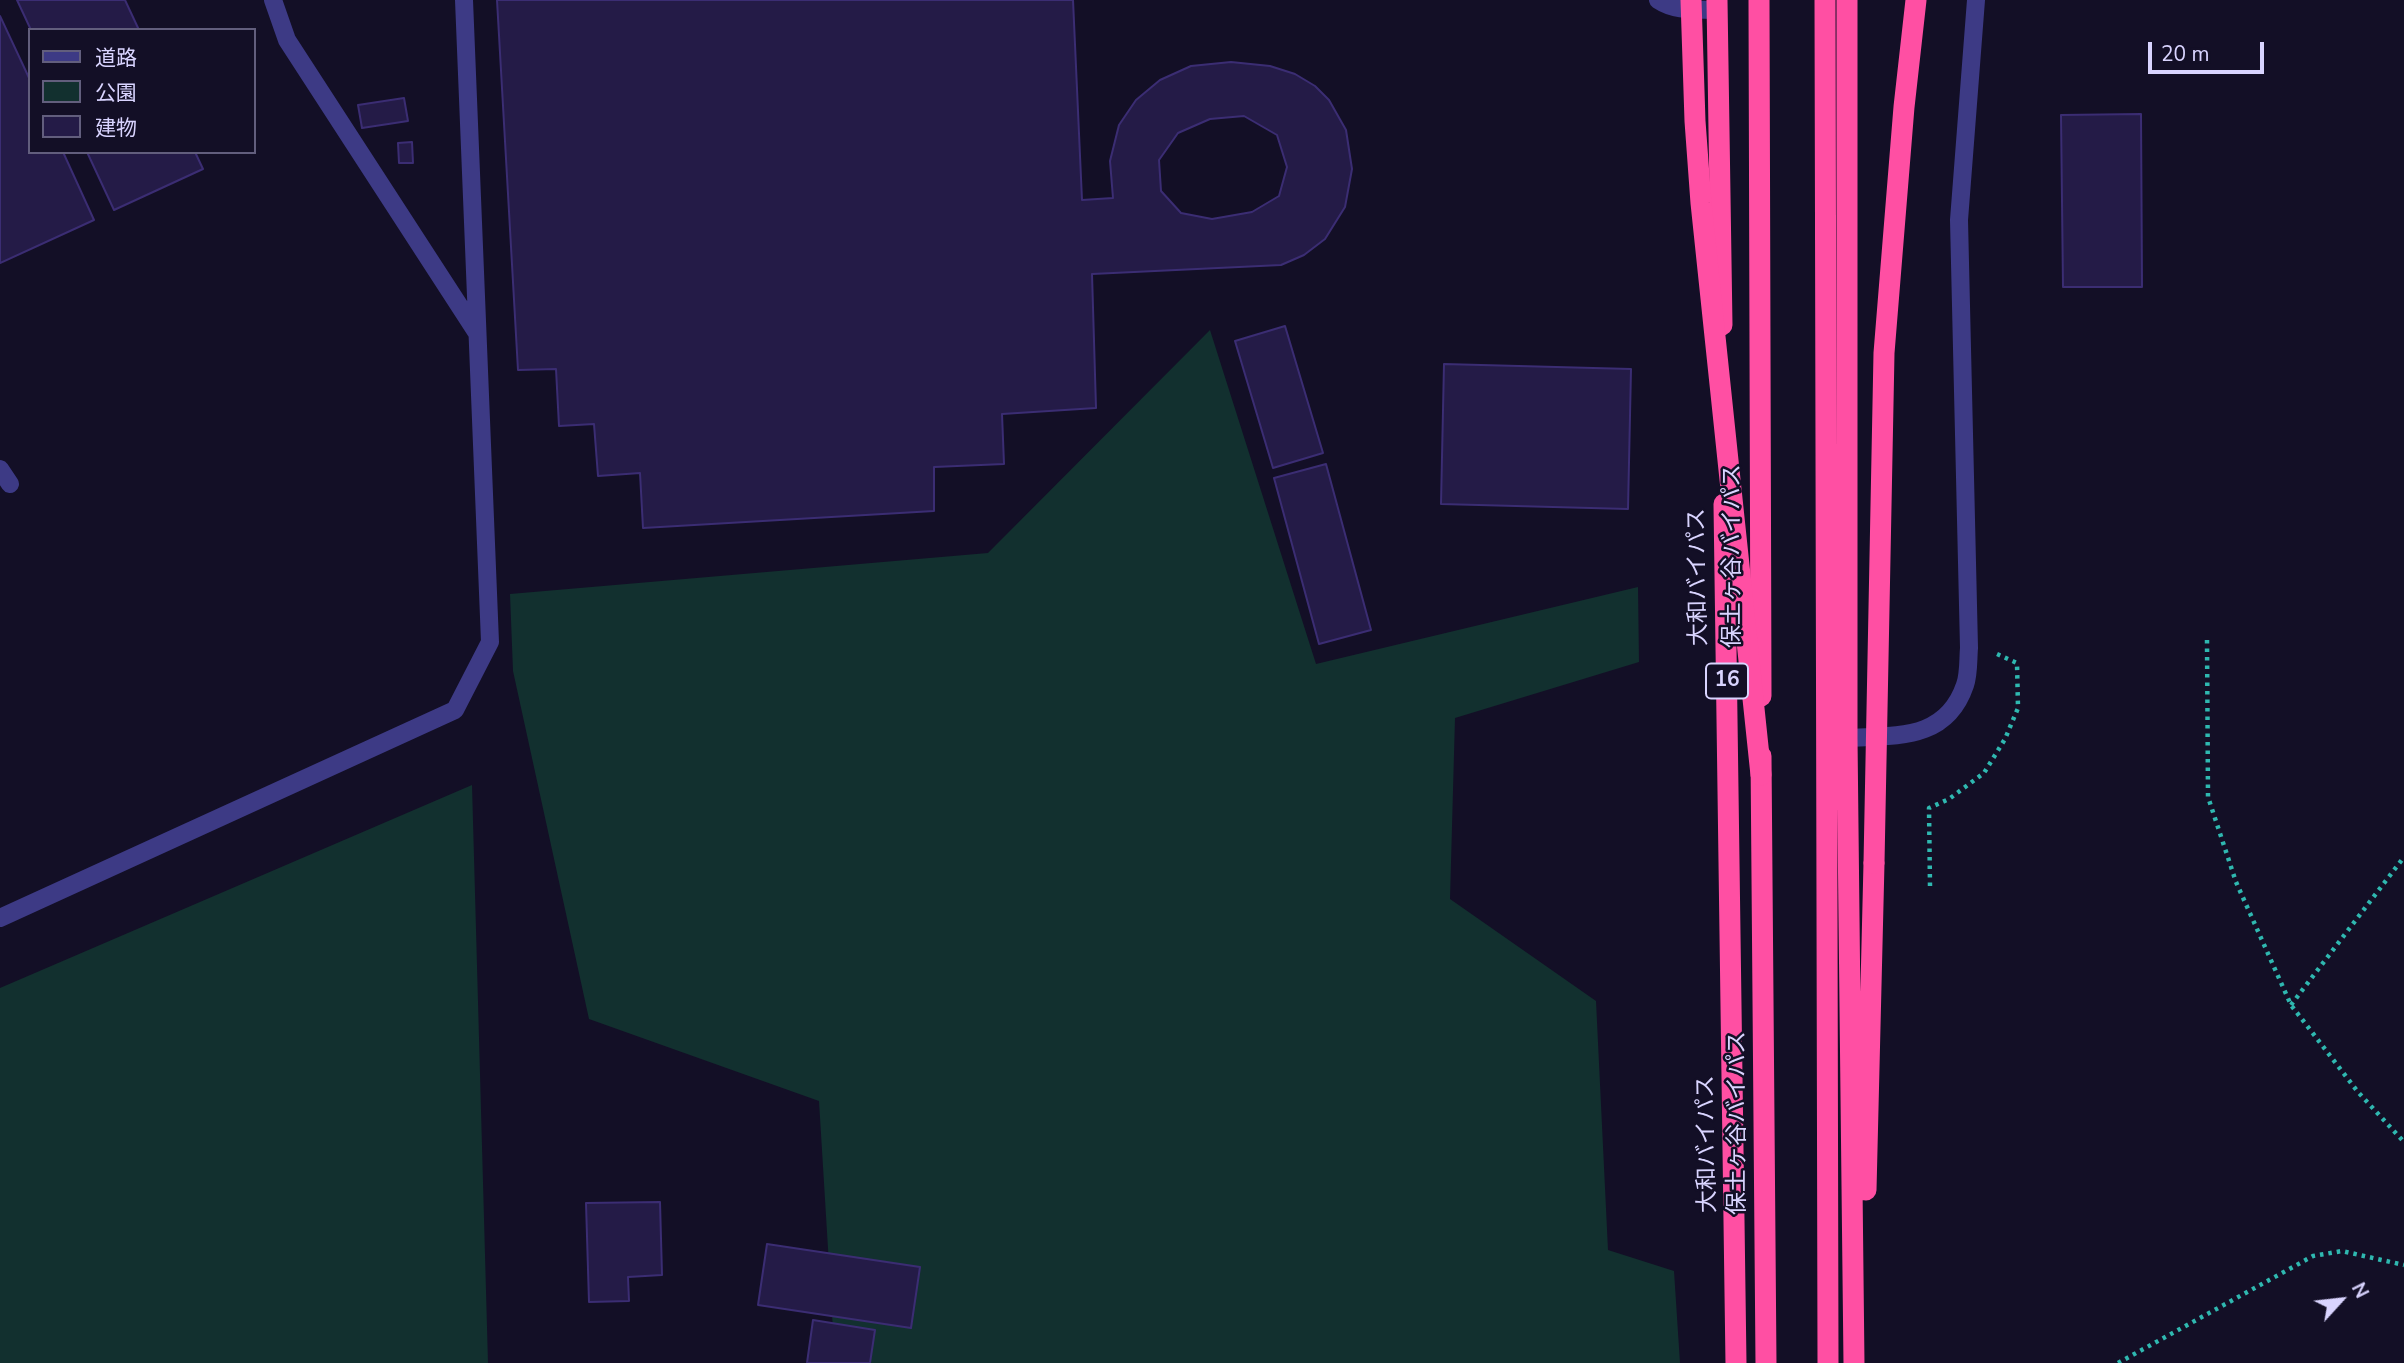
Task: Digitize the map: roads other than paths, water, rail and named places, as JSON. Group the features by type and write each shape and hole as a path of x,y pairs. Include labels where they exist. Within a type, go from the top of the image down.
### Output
{"highway":[{"path":"1691,0 1701,203 1762,775"},
{"name":"保土ヶ谷バイパス","path":"1759,0 1766,1363"},
{"path":"1825,0 1828,1363"},
{"path":"1847,0 1847,738 1854,1363"},
{"path":"1847,66 1855,0"},
{"path":"1861,1363 1872,988 1884,353 1903,120 1916,0"},
{"name":"大和バイパス","path":"1717,5 1737,1363"}],"street":[{"path":"273,0 287,40 478,334"},
{"path":"0,918 455,710 490,642 464,0"},
{"path":"1658,0 1679,9 1717,5"},
{"path":"1847,738 1916,734 1948,716 1966,684 1969,648 1959,220 1976,0"}]}
